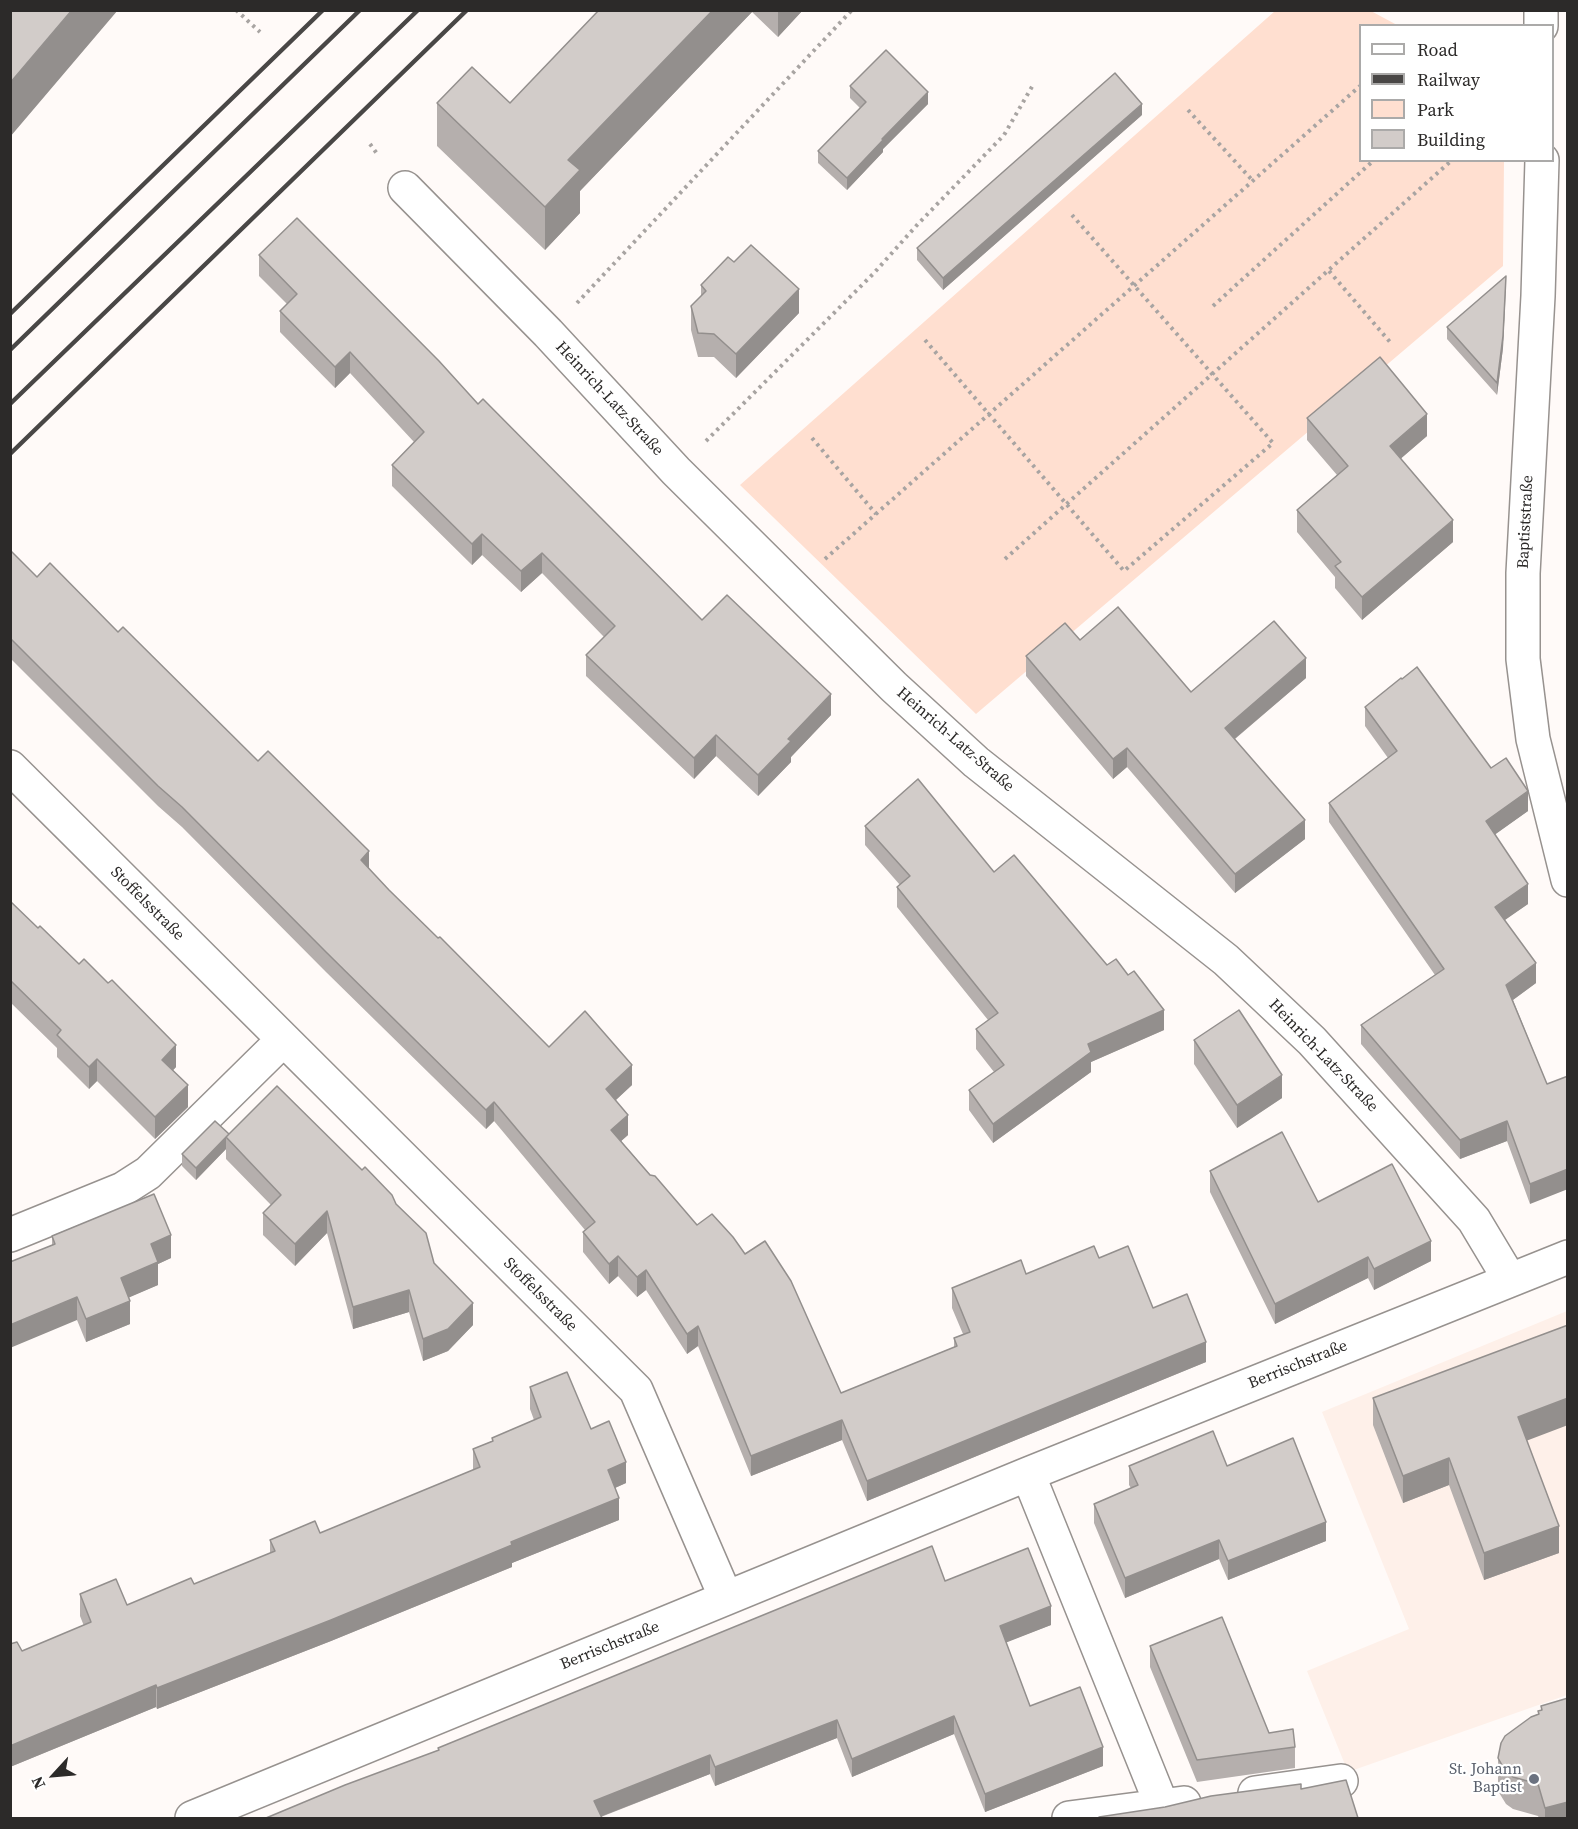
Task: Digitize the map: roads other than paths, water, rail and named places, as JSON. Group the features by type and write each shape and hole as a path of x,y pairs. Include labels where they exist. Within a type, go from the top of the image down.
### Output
{"street":[{"name":"Baptiststraße","path":"1542,162 1538,296 1523,573 1523,659 1533,739 1568,880"},
{"name":"Heinrich-Latz-Straße","path":"405,188 548,333 676,471 894,687 976,762 1226,960 1312,1041 1474,1220 1510,1280"},
{"name":"Stoffelsstraße","path":"10,767 636,1390 726,1598"},
{"path":"10,1234 123,1190 148,1173 283,1040"},
{"name":"Berrischstraße","path":"192,1818 1028,1474 1568,1257"},
{"path":"1028,1474 1162,1806"},
{"path":"1069,1818 1341,1781"}],"railway":[{"path":"10,314 323,10"},
{"path":"10,350 360,10"},
{"path":"10,404 418,10"},
{"path":"10,454 467,10"}],"place":[{"name":"St. Johann Baptist","path":"1534,1779"}]}
